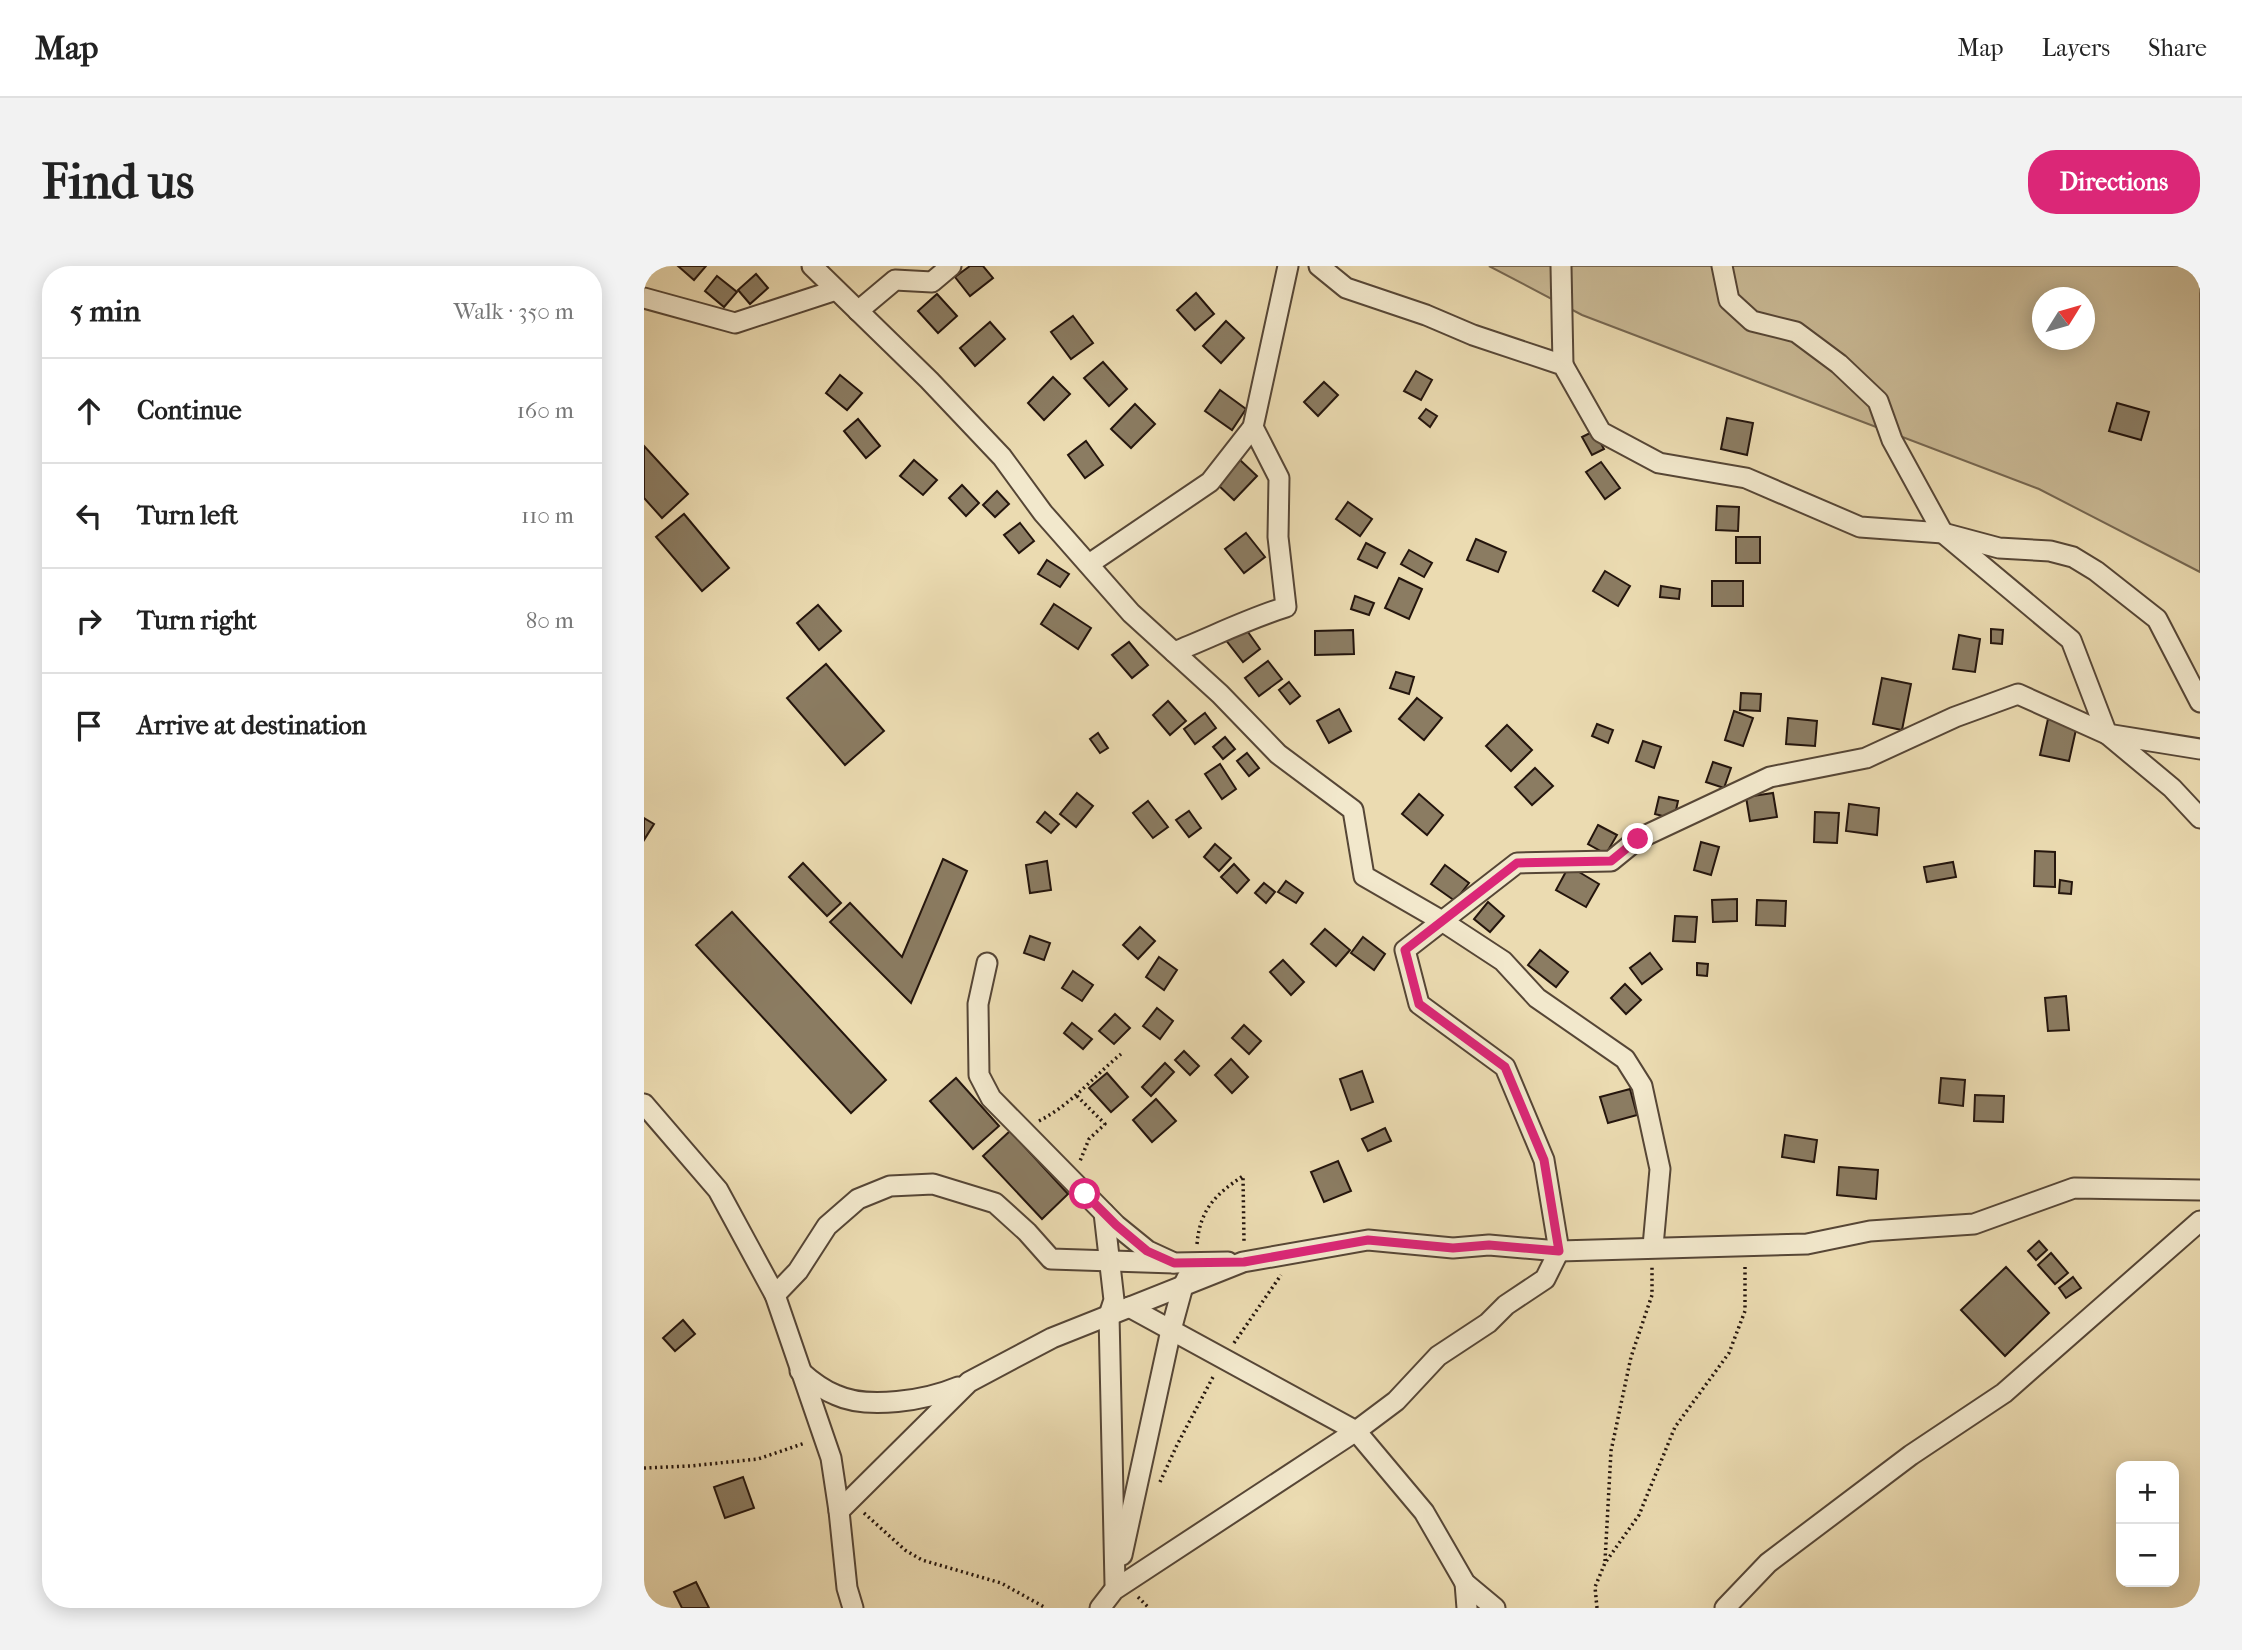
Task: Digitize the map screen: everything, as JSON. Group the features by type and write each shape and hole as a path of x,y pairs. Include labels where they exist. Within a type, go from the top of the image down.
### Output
{"street":[{"path":"812,266 929,380 1002,457 1043,513 1131,613 1220,694 1278,754 1353,810 1364,876 1442,921 1503,961 1537,998 1625,1059 1642,1086 1660,1169 1653,1246"},
{"path":"858,311 895,280 932,282 951,266"},
{"path":"1089,565 1210,482 1253,427 1289,266"},
{"path":"1319,266 1346,288 1563,365"},
{"path":"1561,266 1563,365 1601,432 1660,463 1746,478 1860,527 1943,533 1999,548 2050,551 2073,557 2096,570 2157,619 2200,702"},
{"path":"1722,266 1729,300 1752,321 1796,332 1839,364 1878,401 1892,440 1943,533 2071,640 2107,734 2172,788 2200,818"},
{"path":"644,298 735,323 836,290"},
{"path":"1174,652 1251,618 1286,607 1278,537 1279,478 1253,427"},
{"path":"1100,1608 1115,1587 1356,1431 1396,1401 1438,1356 1488,1324 1506,1305 1545,1279 1559,1251 1544,1160 1505,1067 1419,1004 1405,950 1442,921 1517,863 1611,861 1638,839 1770,777 1866,758 1955,717 2018,694 2107,734 2200,749"},
{"path":"987,963 978,1004 979,1075 991,1098 1104,1213 1147,1251 1174,1263"},
{"path":"644,1104 718,1190 775,1295 831,1458 843,1507 847,1588 853,1608"},
{"path":"775,1295 798,1271 827,1226 858,1199 890,1185 933,1184 995,1203 1027,1232 1051,1259 1195,1264 1244,1262 1368,1240 1453,1248 1489,1245 1559,1251 1653,1246 1745,1247 1807,1244 1870,1231 1974,1224 2074,1188 2200,1190"},
{"path":"1104,1213 1114,1300 1109,1315 1115,1587"},
{"path":"1725,1608 1768,1563 1911,1455 2004,1393 2200,1221"},
{"path":"800,1371 838,1396 874,1402 938,1396 1052,1338 1244,1262"},
{"path":"1115,1587 1171,1330 1183,1286 1195,1264"},
{"path":"1129,1307 1356,1431 1424,1512 1465,1583 1495,1608"},
{"path":"843,1507 969,1382"},
{"path":"1465,1583 1466,1608"}],"path":[{"path":"1021,1130 1053,1114 1077,1096 1096,1074 1121,1054"},
{"path":"1077,1096 1105,1124 1089,1139 1079,1161 1085,1194"},
{"path":"1195,1264 1197,1239 1208,1206 1218,1193 1243,1176 1244,1262"},
{"path":"1605,1563 1611,1451 1631,1357 1652,1295 1653,1246"},
{"path":"1597,1608 1595,1587 1605,1563 1639,1515 1675,1427 1729,1353 1745,1311 1745,1247"},
{"path":"1160,1483 1223,1358 1296,1253"},
{"path":"644,1468 758,1459 823,1437"},
{"path":"843,1507 864,1513 905,1550 922,1560 1001,1583 1046,1608"}],"shaded area":[{"path":"1489,266 2200,266 2200,572 2039,489 1582,315"}],"building":[{"path":"678,266 706,266 694,280"},
{"path":"970,266 983,266 993,278 970,296 955,277"},
{"path":"756,274 768,288 750,304 738,290"},
{"path":"717,276 737,292 724,307 705,291"},
{"path":"1196,293 1214,314 1195,330 1177,310"},
{"path":"937,294 957,316 938,333 918,311"},
{"path":"1073,316 1093,343 1071,359 1051,332"},
{"path":"1226,321 1244,338 1221,363 1203,346"},
{"path":"990,322 1005,339 975,366 960,348"},
{"path":"1103,362 1127,389 1109,406 1084,378"},
{"path":"1416,371 1432,380 1421,400 1404,391"},
{"path":"840,375 862,393 847,410 826,393"},
{"path":"1053,377 1070,394 1044,420 1028,403"},
{"path":"1324,382 1338,395 1318,416 1304,402"},
{"path":"1220,390 1246,409 1232,430 1205,411"},
{"path":"2117,403 2149,412 2141,440 2109,431"},
{"path":"1135,404 1155,424 1131,448 1111,429"},
{"path":"1426,409 1437,416 1430,427 1419,418"},
{"path":"1727,418 1753,423 1747,455 1721,449"},
{"path":"858,419 880,446 866,458 844,431"},
{"path":"1594,431 1604,449 1592,455 1582,437"},
{"path":"1086,441 1103,465 1085,478 1068,455"},
{"path":"644,446 688,494 662,518 644,498"},
{"path":"914,460 937,480 923,495 900,476"},
{"path":"1240,460 1257,476 1234,500 1217,484"},
{"path":"1601,462 1620,488 1605,499 1586,472"},
{"path":"962,485 979,503 966,516 949,498"},
{"path":"997,491 1009,504 995,517 983,505"},
{"path":"1348,502 1372,519 1360,536 1336,519"},
{"path":"1717,506 1739,507 1738,531 1716,530"},
{"path":"684,514 729,568 702,591 656,537"},
{"path":"1020,523 1034,541 1019,553 1004,535"},
{"path":"1246,533 1265,557 1244,573 1225,549"},
{"path":"1736,537 1760,537 1760,563 1736,563"},
{"path":"1476,539 1506,552 1498,572 1467,560"},
{"path":"1366,543 1385,553 1377,568 1358,559"},
{"path":"1409,550 1432,563 1424,577 1401,564"},
{"path":"1047,560 1069,574 1060,587 1038,574"},
{"path":"1605,571 1630,586 1618,606 1593,591"},
{"path":"1399,578 1422,589 1409,619 1385,608"},
{"path":"1712,581 1743,581 1743,606 1712,606"},
{"path":"1661,586 1680,589 1679,599 1660,597"},
{"path":"1355,596 1374,603 1369,615 1351,609"},
{"path":"1054,604 1091,628 1078,649 1041,624"},
{"path":"818,605 841,631 819,650 797,623"},
{"path":"1243,625 1260,649 1243,662 1225,639"},
{"path":"1991,629 2003,630 2002,644 1991,643"},
{"path":"1353,630 1354,654 1315,655 1315,631"},
{"path":"1959,635 1980,639 1975,672 1953,669"},
{"path":"1129,642 1148,665 1132,678 1112,655"},
{"path":"1268,661 1282,679 1259,696 1245,678"},
{"path":"826,664 884,731 845,765 787,698"},
{"path":"1396,672 1414,677 1409,694 1390,688"},
{"path":"1882,678 1911,684 1902,730 1873,724"},
{"path":"1289,682 1300,696 1290,704 1279,690"},
{"path":"1741,693 1761,694 1760,711 1740,710"},
{"path":"1417,698 1442,718 1424,740 1399,719"},
{"path":"1168,701 1186,721 1170,735 1153,715"},
{"path":"1339,709 1351,731 1329,743 1317,721"},
{"path":"1734,711 1753,718 1743,746 1725,740"},
{"path":"1205,713 1216,728 1195,744 1184,729"},
{"path":"1788,718 1817,721 1815,746 1786,744"},
{"path":"2048,719 2077,725 2069,761 2040,755"},
{"path":"1597,724 1613,730 1608,743 1592,736"},
{"path":"1507,725 1532,750 1511,771 1486,746"},
{"path":"1098,733 1108,748 1100,753 1090,739"},
{"path":"1225,737 1235,749 1223,759 1213,747"},
{"path":"1643,741 1661,747 1654,768 1636,761"},
{"path":"1247,753 1259,768 1249,776 1237,761"},
{"path":"1713,762 1731,768 1724,788 1706,782"},
{"path":"1220,764 1236,789 1222,799 1205,774"},
{"path":"1535,768 1553,786 1532,805 1515,787"},
{"path":"1077,793 1093,806 1076,827 1060,814"},
{"path":"1773,793 1777,817 1750,821 1746,797"},
{"path":"1419,794 1443,815 1427,835 1402,814"},
{"path":"1659,797 1678,801 1674,819 1655,814"},
{"path":"1148,801 1168,827 1153,838 1133,813"},
{"path":"1849,804 1879,808 1877,835 1846,831"},
{"path":"1189,811 1201,828 1189,837 1176,820"},
{"path":"1045,812 1059,824 1051,833 1037,822"},
{"path":"1815,812 1839,813 1837,843 1814,842"},
{"path":"644,818 654,824 644,840"},
{"path":"1598,825 1617,835 1606,854 1588,844"},
{"path":"1701,842 1719,847 1711,875 1694,870"},
{"path":"1215,844 1231,858 1219,871 1204,857"},
{"path":"2035,851 2055,852 2055,887 2034,886"},
{"path":"943,859 967,871 911,1003 830,922 850,903 902,957"},
{"path":"1047,861 1051,890 1030,893 1026,865"},
{"path":"1953,862 1956,877 1927,882 1924,867"},
{"path":"803,863 841,903 827,916 789,877"},
{"path":"1234,864 1249,880 1237,893 1221,877"},
{"path":"1445,865 1469,883 1455,901 1431,884"},
{"path":"1569,866 1599,884 1586,907 1556,890"},
{"path":"2060,880 2072,882 2071,894 2059,893"},
{"path":"1286,881 1303,893 1296,903 1278,892"},
{"path":"1264,883 1275,892 1266,903 1255,893"},
{"path":"1737,899 1737,921 1713,922 1712,900"},
{"path":"1757,900 1786,901 1785,926 1756,925"},
{"path":"1488,902 1504,916 1490,932 1474,919"},
{"path":"732,912 886,1080 851,1113 696,945"},
{"path":"1675,916 1697,917 1695,942 1673,941"},
{"path":"1140,927 1155,941 1138,959 1123,945"},
{"path":"1325,929 1350,950 1336,966 1311,944"},
{"path":"1030,936 1050,943 1044,960 1024,953"},
{"path":"1363,937 1385,954 1374,970 1351,953"},
{"path":"1540,950 1568,972 1556,987 1528,965"},
{"path":"1650,953 1662,969 1642,984 1630,968"},
{"path":"1159,957 1177,970 1164,990 1146,977"},
{"path":"1283,960 1304,982 1291,995 1270,972"},
{"path":"1697,963 1708,964 1707,976 1697,975"},
{"path":"1073,971 1093,985 1082,1001 1062,988"},
{"path":"1625,984 1641,1000 1626,1014 1611,998"},
{"path":"2066,996 2069,1030 2048,1031 2045,998"},
{"path":"1157,1008 1173,1021 1160,1039 1143,1026"},
{"path":"1115,1014 1130,1028 1114,1044 1099,1031"},
{"path":"1072,1023 1092,1039 1083,1049 1064,1033"},
{"path":"1244,1025 1261,1041 1249,1054 1232,1038"},
{"path":"1184,1051 1199,1066 1190,1075 1175,1060"},
{"path":"1231,1059 1248,1077 1232,1093 1215,1075"},
{"path":"1165,1063 1174,1072 1151,1096 1142,1087"},
{"path":"1362,1071 1373,1102 1351,1110 1340,1079"},
{"path":"1107,1073 1128,1097 1111,1112 1089,1088"},
{"path":"956,1078 999,1126 973,1149 930,1101"},
{"path":"1941,1078 1965,1080 1963,1106 1939,1103"},
{"path":"1630,1089 1637,1115 1608,1123 1600,1097"},
{"path":"1975,1095 2004,1096 2003,1122 1974,1121"},
{"path":"1156,1099 1176,1121 1152,1142 1133,1120"},
{"path":"1385,1128 1391,1141 1368,1151 1362,1139"},
{"path":"1010,1131 1068,1194 1042,1219 983,1156"},
{"path":"1785,1135 1817,1140 1814,1162 1782,1157"},
{"path":"1338,1161 1351,1191 1324,1202 1311,1172"},
{"path":"1839,1167 1878,1170 1876,1199 1837,1195"},
{"path":"2039,1241 2047,1250 2036,1260 2028,1251"},
{"path":"2051,1253 2068,1273 2055,1284 2038,1265"},
{"path":"2006,1267 2049,1313 2005,1356 1961,1310"},
{"path":"2073,1277 2081,1288 2066,1298 2059,1288"},
{"path":"683,1320 695,1334 675,1351 663,1338"},
{"path":"743,1477 754,1508 725,1518 714,1487"},
{"path":"696,1582 709,1608 682,1608 674,1592"}],"route":[{"path":"1085,1194 1147,1251 1174,1263 1244,1262 1368,1240 1453,1248 1489,1245 1559,1251 1544,1160 1505,1067 1419,1004 1405,950 1517,863 1611,861 1638,839"}]}
